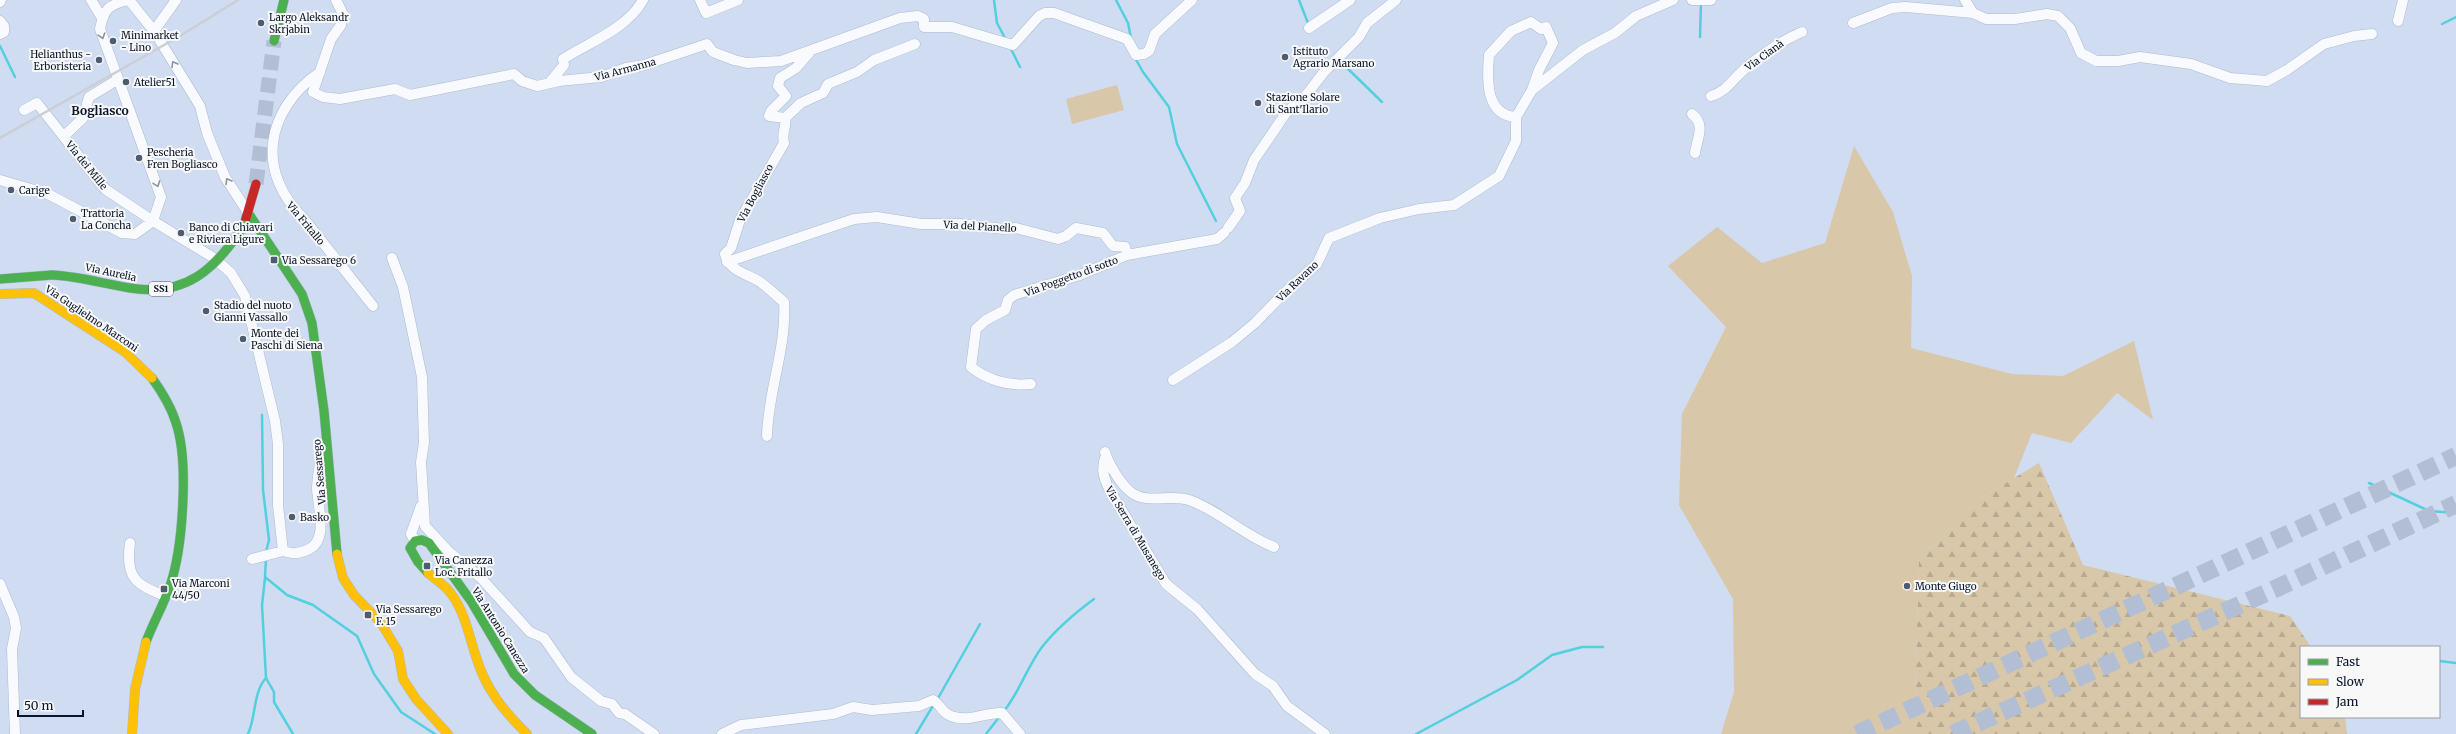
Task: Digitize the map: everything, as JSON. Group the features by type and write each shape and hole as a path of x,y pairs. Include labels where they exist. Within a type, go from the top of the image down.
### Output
{"street":[{"path":"91,0 102,18"},
{"path":"0,180 48,194 122,233 136,234 153,221 161,197 117,80 100,29 105,10 115,3 129,0 154,31 200,106 208,133 225,177 248,214"},
{"path":"154,31 176,0"},
{"path":"274,40 276,23 284,0"},
{"name":"Via Armanna","path":"336,0 343,14 341,25 331,39 313,92 323,98 340,99 395,89 410,95 514,74 522,81 537,86 550,82 600,77 626,68 644,66 706,44 713,52 747,63 786,60 900,18 918,16 924,20 924,27 952,27 1012,45 1039,16 1045,13 1054,14 1127,39 1136,55 1144,54 1149,51 1155,34 1176,18 1192,0"},
{"path":"550,82 564,65 563,59 607,34 636,12 642,0"},
{"path":"700,0 706,14 738,0"},
{"path":"1309,28 1350,0"},
{"name":"Via Poggetto di sotto","path":"1031,384 1018,385 1001,382 982,375 971,367 976,329 990,317 1005,310 1008,300 1014,295 1080,275 1126,255 1223,233 1240,211 1235,198 1245,183 1254,160 1286,113 1307,94 1324,72 1359,37 1366,23 1396,0"},
{"path":"1532,90 1583,50 1615,34 1636,16 1673,0"},
{"path":"1692,0 1707,0"},
{"path":"1965,0 1972,13"},
{"path":"2398,21 2402,0"},
{"path":"1852,23 1892,8 1972,13 1986,18 2015,19 2047,14 2058,16 2070,28 2081,53 2096,61 2118,61 2140,57 2191,64 2230,78 2268,81 2287,70 2324,44 2354,36 2372,34"},
{"path":"0,21 4,26 4,32 0,34"},
{"path":"1530,22 1541,30 1546,27 1553,42 1532,90 1516,117 1508,116 1498,111 1493,104 1487,77 1489,55 1511,31 1530,22"},
{"name":"Via Cianà","path":"1711,96 1721,93 1746,68 1788,38 1802,32"},
{"path":"810,52 796,68 780,78 778,86 786,96 771,111 769,116 785,118 801,103 823,93 828,84 857,72 874,60 915,44"},
{"name":"Via Fritallo","path":"320,72 293,96 281,113 274,134 272,152 275,170 280,190 292,207 305,220 373,306"},
{"path":"64,136 83,118 89,97 117,80"},
{"name":"Via dei Mille","path":"24,110 39,99 64,136 105,189 153,221 214,258 231,273 245,296 275,421 278,444 278,504 283,551"},
{"path":"1692,114 1698,119 1701,128 1695,153"},
{"name":"Via Ravano","path":"1173,380 1232,342 1255,323 1282,295 1317,264 1329,238 1345,230 1380,218 1454,205 1499,176 1516,141 1516,117"},
{"name":"Via Bogliasco","path":"727,262 725,254 731,248 740,220 784,143 782,135 786,124 785,118"},
{"name":"Via Aurelia","path":"0,279 52,275 89,278 132,289 152,290 173,288 194,281 210,270 226,253 244,225 256,184"},
{"name":"Via Sessarego","path":"248,214 302,294 312,323 318,351 337,558 343,578 354,595 381,623 398,651 403,679 416,699 447,733"},
{"name":"Via del Pianello","path":"727,262 854,219 876,217 921,224 960,224 1004,229 1016,228 1058,239 1076,228 1103,233 1113,246 1125,247 1126,255"},
{"path":"392,258 403,287 422,377 424,443 421,462 422,502 425,526 449,552 480,577 530,632 544,638 571,677 601,701 612,704 619,713 625,714 654,734"},
{"path":"727,262 740,273 758,281 784,302 785,324 767,418 767,436"},
{"name":"Via Guglielmo Marconi","path":"0,294 23,292 34,293 116,345 152,375 164,391 177,421 182,448 184,478 180,546 174,573 146,644 133,694 132,734"},
{"path":"256,558 283,551 296,555 310,549 317,541 320,530 317,500 320,461 327,439"},
{"name":"Via Serra di Musanego","path":"1274,547 1256,540 1209,508 1187,499 1174,497 1150,498 1132,494 1121,482 1107,452 1103,463 1103,475 1109,489 1166,584 1197,609 1255,674 1273,686 1288,706 1325,734"},
{"path":"422,502 412,534 415,541 410,548 413,559 453,595 464,613 478,664 492,693 508,716 527,734"},
{"name":"Via Antonio Canezza","path":"415,541 422,540 429,543 472,601 508,665 522,683 535,695 592,734"},
{"path":"130,543 128,557 135,581 146,590 166,596"},
{"path":"0,584 14,617 16,628 12,649 15,734"},
{"path":"722,734 741,725 833,714 853,707 872,710 919,706 933,700 938,703 941,710 951,716 977,718 1002,713 1020,734"}],"green space":[{"path":"1117,85 1124,110 1072,124 1066,99"},
{"path":"1854,146 1893,212 1912,276 1911,348 2012,374 2063,376 2134,341 2153,420 2117,393 2071,443 2032,433 2014,478 1976,501 1919,560 1915,702 1917,734 1721,734 1734,692 1733,599 1679,505 1682,414 1726,327 1668,266 1717,227 1762,263 1825,243"},
{"path":"2039,463 2083,565 2290,616 2310,646 2300,646 2300,718 2345,718 2347,734 1917,734 1915,703 1919,560 1976,501"}],"waterway":[{"path":"994,0 997,23 1006,40"},
{"path":"1116,0 1128,23 1131,38"},
{"path":"1299,0 1308,23"},
{"path":"1700,37 1701,2"},
{"path":"2442,24 2456,17"},
{"path":"0,46 15,77"},
{"path":"1010,47 1020,67"},
{"path":"1135,58 1143,72 1169,107 1177,144 1216,221"},
{"path":"1342,63 1382,102"},
{"path":"262,415 263,490 269,540 266,552"},
{"path":"2369,483 2429,511 2456,513"},
{"path":"266,559 265,577 287,595 313,605 357,636 374,674 401,712 435,734"},
{"path":"265,578 262,605 266,678 274,692 274,702 293,734"},
{"path":"1004,711 1015,695 1042,647 1066,621 1094,599"},
{"path":"937,700 980,624"},
{"path":"1416,734 1517,680 1552,655 1582,647 1603,647"},
{"path":"2440,661 2456,663"},
{"path":"248,734 251,727 259,690 266,678"},
{"path":"916,734 934,704"},
{"path":"986,734 1000,716"}],"tunnel":[{"path":"256,184 274,41"},
{"path":"1857,734 2456,456"},
{"path":"1953,734 2277,588 2456,504"}],"railway":[{"path":"0,138 180,36 238,0"}],"traffic: fast":[{"path":"274,41 284,0"},
{"path":"249,214 302,294 312,323 324,411 337,554"},
{"path":"52,275 82,278 130,288 150,290 168,288 183,284 198,276 210,267 222,255 244,225"},
{"path":"0,279 52,275"},
{"path":"146,642 170,586 175,570 183,504 180,439 172,411 152,378"},
{"path":"428,573 418,562 410,548 415,541 422,540 429,543 471,601 514,674 535,695 592,734"}],"traffic: slow":[{"path":"0,294 34,293 125,352 152,378"},
{"path":"337,554 343,578 354,595 381,623 398,651 403,679 416,699 448,734"},
{"path":"428,573 447,588 455,600 465,620 478,663 486,682 502,706 527,734"},
{"path":"132,734 135,689 146,642"}],"traffic: jam":[{"path":"244,225 256,184"}],"place":[{"name":"Largo Aleksandr Skrjabin","path":"261,23"},
{"name":"Minimarket - Lino","path":"113,41"},
{"name":"Istituto Agrario Marsano","path":"1285,57"},
{"name":"Helianthus - Erboristeria","path":"99,60"},
{"name":"Atelier51","path":"126,82"},
{"name":"Stazione Solare di Sant'Ilario","path":"1258,103"},
{"name":"Pescheria Fren Bogliasco","path":"139,158"},
{"name":"Carige","path":"11,190"},
{"name":"Trattoria La Concha","path":"73,219"},
{"name":"Banco di Chiavari e Riviera Ligure","path":"181,233"},
{"name":"Via Sessarego 6","path":"274,260"},
{"name":"Stadio del nuoto Gianni Vassallo","path":"206,311"},
{"name":"Monte dei Paschi di Siena","path":"243,339"},
{"name":"Basko","path":"292,517"},
{"name":"Via Canezza Loc. Fritallo","path":"427,566"},
{"name":"Monte Giugo","path":"1907,586"},
{"name":"Via Marconi 44/50","path":"164,589"},
{"name":"Via Sessarego F. 15","path":"368,615"}],"district":[{"name":"Bogliasco","path":"100,111"}]}
